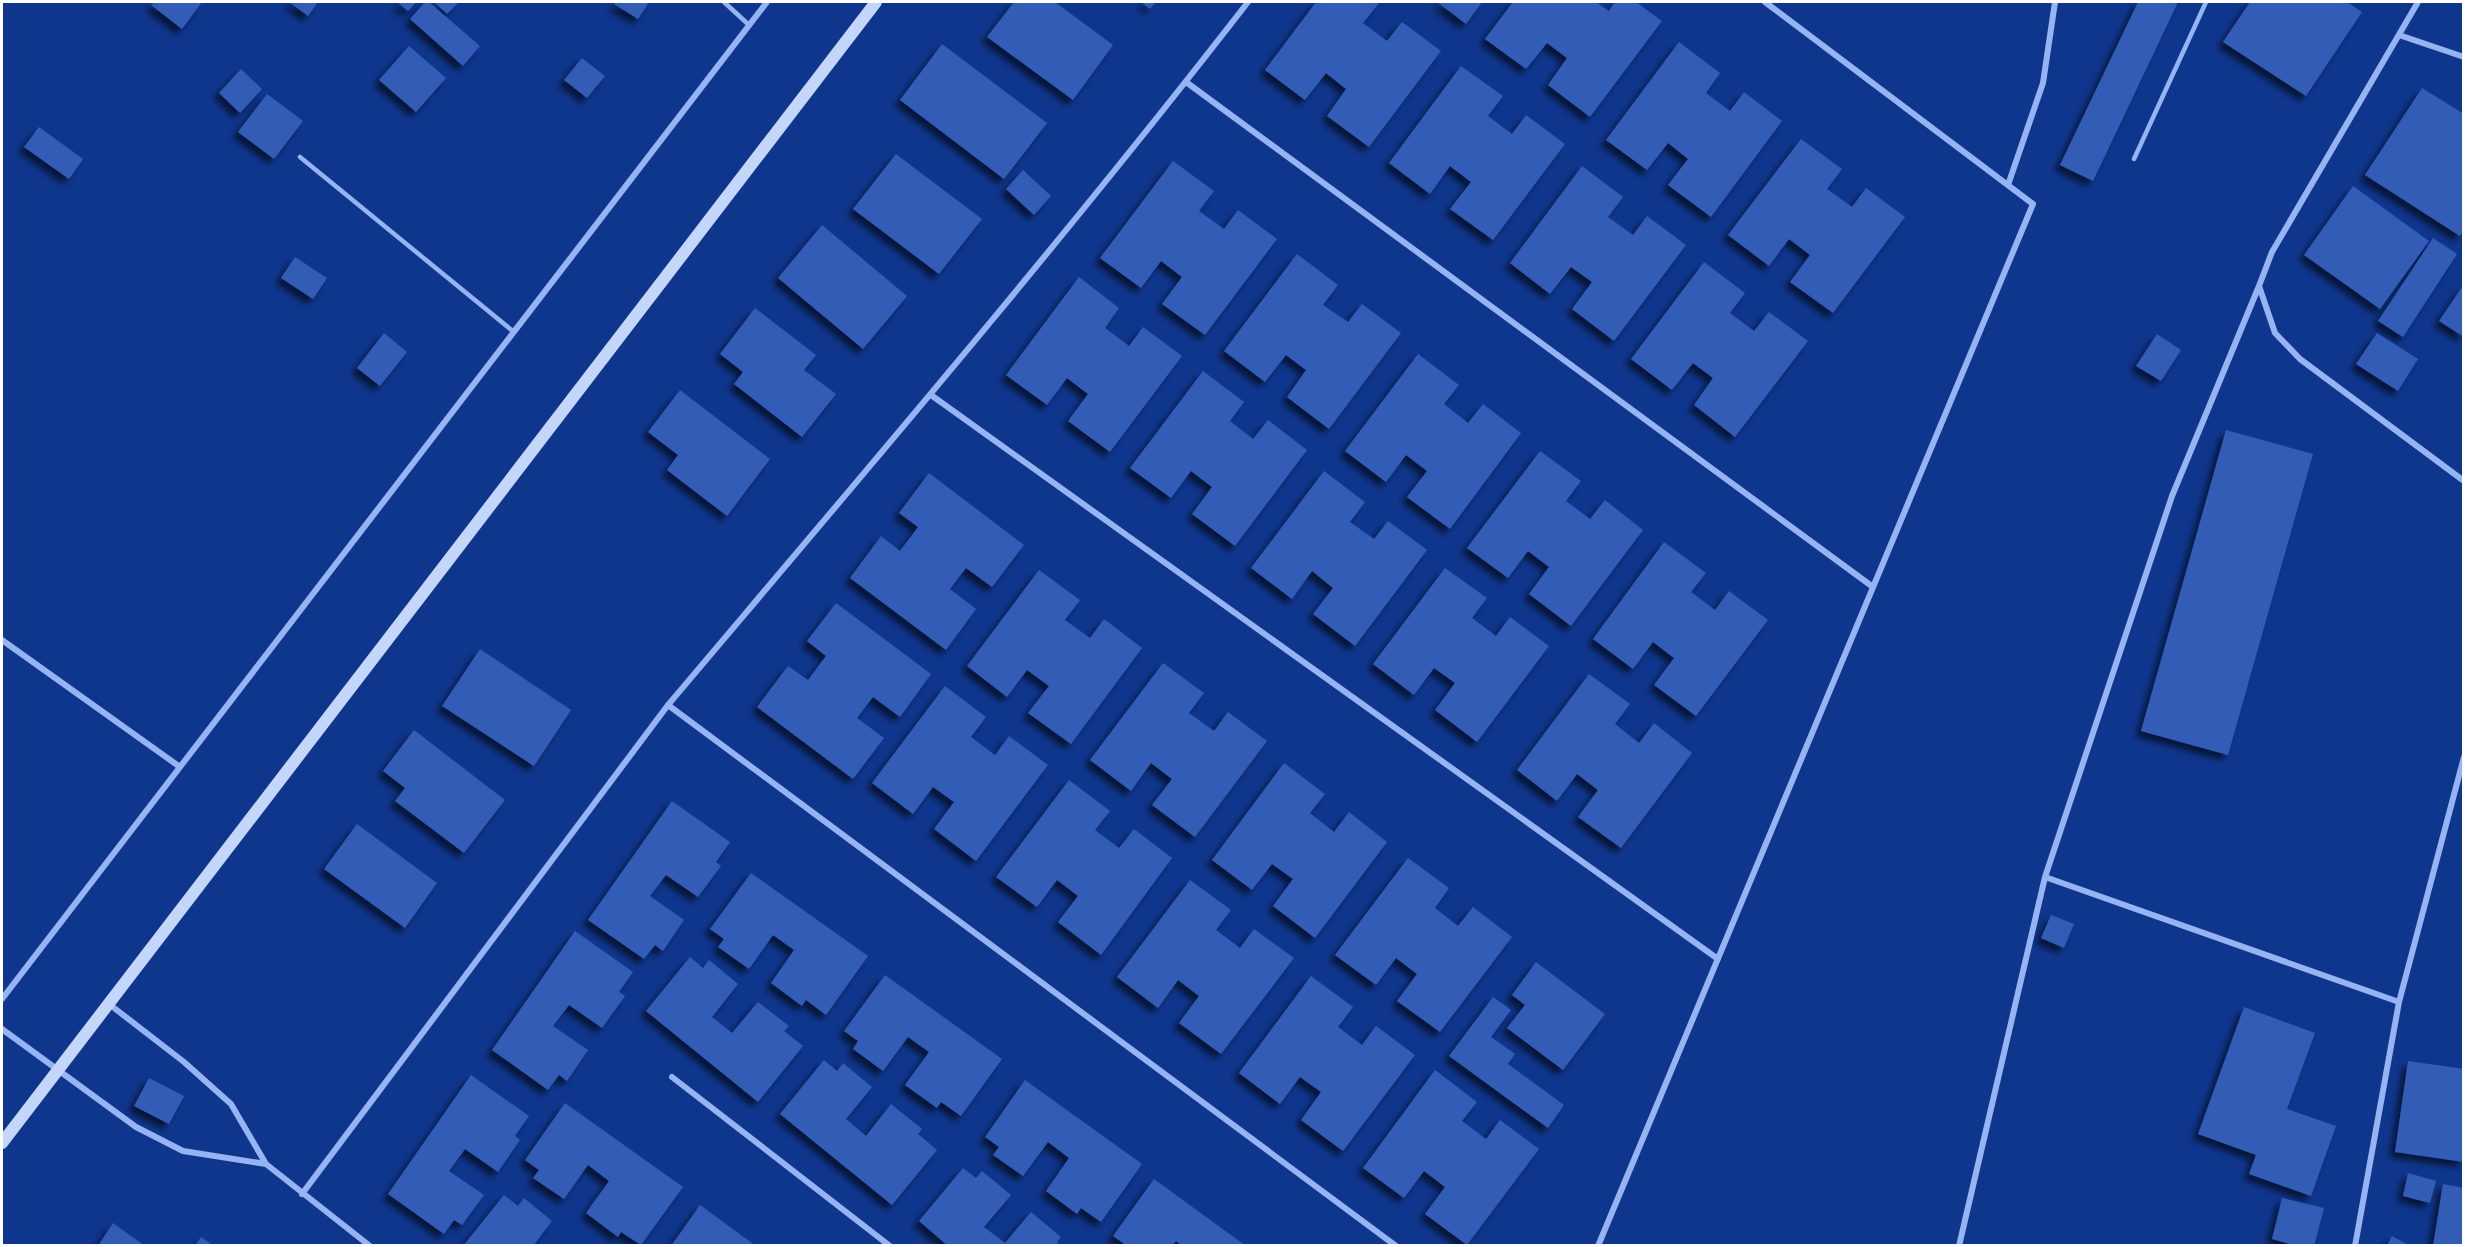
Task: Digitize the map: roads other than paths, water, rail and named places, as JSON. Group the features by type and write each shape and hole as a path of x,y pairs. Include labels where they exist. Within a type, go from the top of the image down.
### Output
{"main road":[{"path":"2,1143 876,2"}],"street":[{"path":"2,999 767,2"},
{"path":"302,1194 668,705 930,395 1186,82 1248,2"},
{"path":"1598,1245 2034,204 1766,2"},
{"path":"2008,185 2043,83 2055,2"},
{"path":"1959,1245 2045,877 2172,496 2272,252 2418,2"},
{"path":"2400,35 2463,57"},
{"path":"1186,82 1873,587"},
{"path":"2259,286 2275,333 2300,359 2463,481"},
{"path":"930,395 1718,959"},
{"path":"2,640 180,767"},
{"path":"668,705 1396,1245"},
{"path":"2355,1245 2399,1002 2463,757"},
{"path":"2045,877 2399,1002"},
{"path":"109,1004 184,1062 231,1104 266,1164 370,1245"},
{"path":"2,1029 136,1127 183,1151 266,1164"},
{"path":"672,1077 890,1245"}],"lane":[{"path":"724,2 749,25"},
{"path":"2134,159 2206,2"},
{"path":"300,157 514,333"}]}
